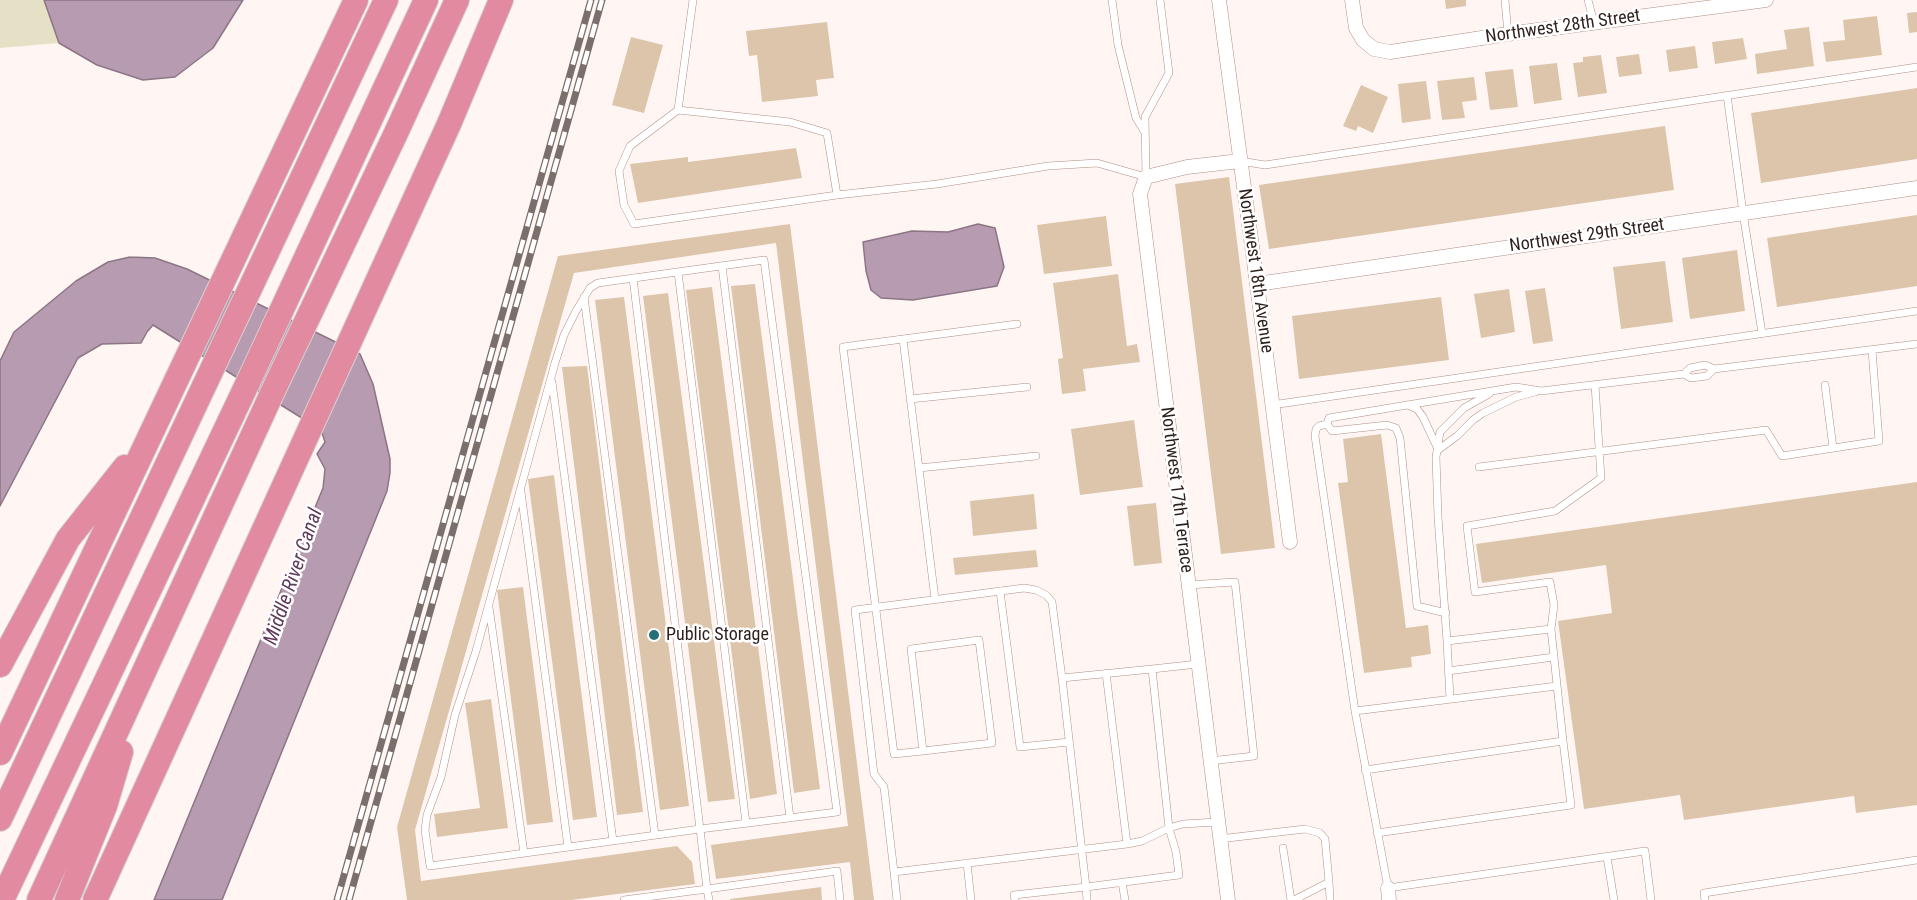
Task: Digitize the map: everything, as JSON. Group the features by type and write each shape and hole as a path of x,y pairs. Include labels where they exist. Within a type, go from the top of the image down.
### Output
{"highway":[{"path":"0,753 356,0"},
{"path":"0,819 386,0"},
{"path":"2,900 283,308 426,0"},
{"path":"39,900 274,389 457,0"},
{"path":"95,900 449,124 501,0"},
{"path":"0,665 68,539 152,432"},
{"path":"67,900 105,806 144,672"}],"street":[{"name":"Northwest 18th Avenue","path":"1219,0 1290,542"},
{"name":"Northwest 28th Street","path":"1352,0 1356,28 1363,40 1374,49 1390,52 1766,0"},
{"path":"1146,177 1187,167 1240,161"},
{"name":"Northwest 17th Terrace","path":"1146,177 1140,194 1228,900"},
{"name":"Northwest 29th Street","path":"1257,284 1917,188"}],"lane":[{"path":"678,111 693,0"},
{"path":"1112,0 1118,45 1136,118 1145,134"},
{"path":"837,195 827,133 790,122 678,111 630,146 619,171 624,205 634,224 837,195 937,184 1048,166 1097,163 1146,177 1145,117 1169,73 1160,0"},
{"path":"1505,0 1508,34"},
{"path":"1588,0 1594,23"},
{"path":"1240,161 1265,165 1917,68"},
{"path":"1727,95 1762,333"},
{"path":"764,260 837,812 430,866 425,830 427,815 441,777 455,715 476,651 564,335 590,288 598,284 722,266 764,260"},
{"path":"722,266 790,818"},
{"path":"678,272 746,823"},
{"path":"633,278 709,900"},
{"path":"584,297 655,835"},
{"path":"1272,405 1917,311"},
{"path":"923,751 911,649 979,640 992,743 923,751 894,754 843,347 1017,324"},
{"path":"903,339 935,599"},
{"path":"1438,450 1483,413 1516,397 1541,391 1684,374 1690,368 1705,365 1714,369 1917,345"},
{"path":"1479,467 1766,430 1782,456 1880,441 1872,350"},
{"path":"551,377 613,841"},
{"path":"1377,833 1571,805 1551,629 1554,605 1550,582 1474,592 1467,526 1555,511 1601,478 1594,385"},
{"path":"1825,385 1833,448"},
{"path":"910,399 1027,387"},
{"path":"1446,613 1418,606 1400,438 1396,428 1387,425 1332,431 1328,424 1329,418 1516,387 1541,391"},
{"path":"1450,699 1436,457 1440,432 1464,408 1494,391"},
{"path":"1407,405 1417,409 1423,417 1438,450"},
{"path":"1328,424 1319,426 1316,429 1316,436 1354,711 1388,894 1645,851 1651,900"},
{"path":"919,468 1036,456"},
{"path":"520,490 568,847"},
{"path":"1188,585 1235,582 1254,756 1210,760"},
{"path":"897,900 884,787 874,774 855,610 1024,588 1046,595 1052,602 1087,900"},
{"path":"1000,591 1020,747 1069,742"},
{"path":"489,602 524,853"},
{"path":"1447,641 1551,629"},
{"path":"1448,671 1554,657"},
{"path":"1062,678 1198,664"},
{"path":"1015,900 1014,895 1179,875 1176,852 1169,828 1152,669"},
{"path":"1106,674 1127,844"},
{"path":"1354,711 1557,686"},
{"path":"1365,770 1563,741"},
{"path":"894,872 1127,844 1142,841 1182,824 1217,822"},
{"path":"1219,839 1305,829 1316,830 1325,839 1330,900"},
{"path":"1283,848 1292,900 1329,882"},
{"path":"1607,857 1614,900"},
{"path":"1705,900 1704,893 1917,860"},
{"path":"967,863 971,900"},
{"path":"624,900 837,871 840,900"},
{"path":"1122,882 1125,900"}],"shaded area":[{"path":"0,0 44,0 59,43 0,48"}],"water":[{"path":"44,0 243,0 213,48 175,77 143,80 97,65 59,43"},
{"path":"978,224 995,228 1004,267 997,286 913,300 881,298 871,290 866,271 863,242 912,231 948,232"},
{"name":"Middle River Canal","path":"130,257 155,258 187,269 360,354 373,384 390,459 387,491 222,900 154,900 323,488 325,469 317,454 325,442 321,430 153,325 141,343 102,344 78,358 0,506 0,361 14,332 76,281 108,262"}],"building":[{"path":"1445,0 1466,0 1466,6 1446,9"},
{"path":"1917,12 1917,32 1909,33 1907,13"},
{"path":"1877,16 1882,55 1826,62 1823,42 1845,40 1843,20"},
{"path":"827,22 834,78 816,80 818,96 762,102 757,55 749,56 746,31"},
{"path":"1809,27 1814,66 1757,74 1755,54 1787,49 1784,30"},
{"path":"631,37 663,45 644,113 612,105"},
{"path":"1743,38 1747,59 1715,64 1712,42"},
{"path":"1695,46 1698,68 1669,72 1666,50"},
{"path":"1639,54 1642,74 1619,77 1616,57"},
{"path":"1601,55 1607,93 1578,97 1573,63 1583,62 1583,57"},
{"path":"1557,63 1562,100 1534,104 1529,66"},
{"path":"1513,69 1518,107 1490,110 1485,72"},
{"path":"1474,77 1477,100 1462,102 1465,118 1442,120 1437,81"},
{"path":"1426,81 1431,119 1402,123 1398,84"},
{"path":"1361,85 1388,97 1373,133 1358,126 1356,131 1343,126"},
{"path":"1917,88 1917,159 1761,183 1751,113"},
{"path":"1665,126 1674,190 1269,249 1259,185"},
{"path":"796,148 802,178 638,203 630,164 688,157 688,162"},
{"path":"1229,177 1275,548 1221,554 1175,184"},
{"path":"1917,215 1917,286 1777,307 1767,238"},
{"path":"1106,216 1112,266 1044,274 1037,225"},
{"path":"790,224 874,900 854,900 850,862 716,879 711,845 848,826 776,243 574,273 415,830 421,881 677,846 692,862 695,884 571,900 407,900 397,827 558,256"},
{"path":"1737,250 1745,311 1690,319 1682,258"},
{"path":"1665,261 1673,322 1621,329 1613,267"},
{"path":"1118,274 1127,346 1137,344 1140,362 1083,369 1086,391 1062,394 1058,359 1063,358 1053,283"},
{"path":"755,284 820,789 794,793 731,286"},
{"path":"712,287 777,794 750,799 686,290"},
{"path":"1545,288 1553,341 1533,344 1525,291"},
{"path":"1509,289 1515,332 1481,338 1474,294"},
{"path":"668,293 735,799 708,802 643,296"},
{"path":"624,297 689,806 660,810 595,300"},
{"path":"1441,297 1449,360 1299,379 1292,316"},
{"path":"587,366 643,812 617,815 562,367"},
{"path":"1134,420 1143,487 1080,495 1071,429"},
{"path":"1381,434 1406,628 1428,625 1431,654 1411,657 1412,667 1364,673 1338,483 1348,482 1343,439"},
{"path":"554,475 597,817 573,820 528,479"},
{"path":"1917,482 1917,805 1856,813 1854,796 1684,820 1680,795 1584,809 1558,621 1612,613 1606,565 1482,583 1476,544"},
{"path":"1034,494 1037,529 973,536 970,501"},
{"path":"1156,503 1162,563 1134,566 1127,506"},
{"path":"1036,550 1038,567 955,575 953,558"},
{"path":"523,587 553,822 527,825 497,590"},
{"path":"491,699 508,828 437,837 434,814 480,808 465,703"},
{"path":"821,887 822,900 730,900 730,899"}],"railway":[{"path":"337,900 591,0"},
{"path":"349,900 602,0"}],"place":[{"name":"Public Storage","path":"654,635"}]}
